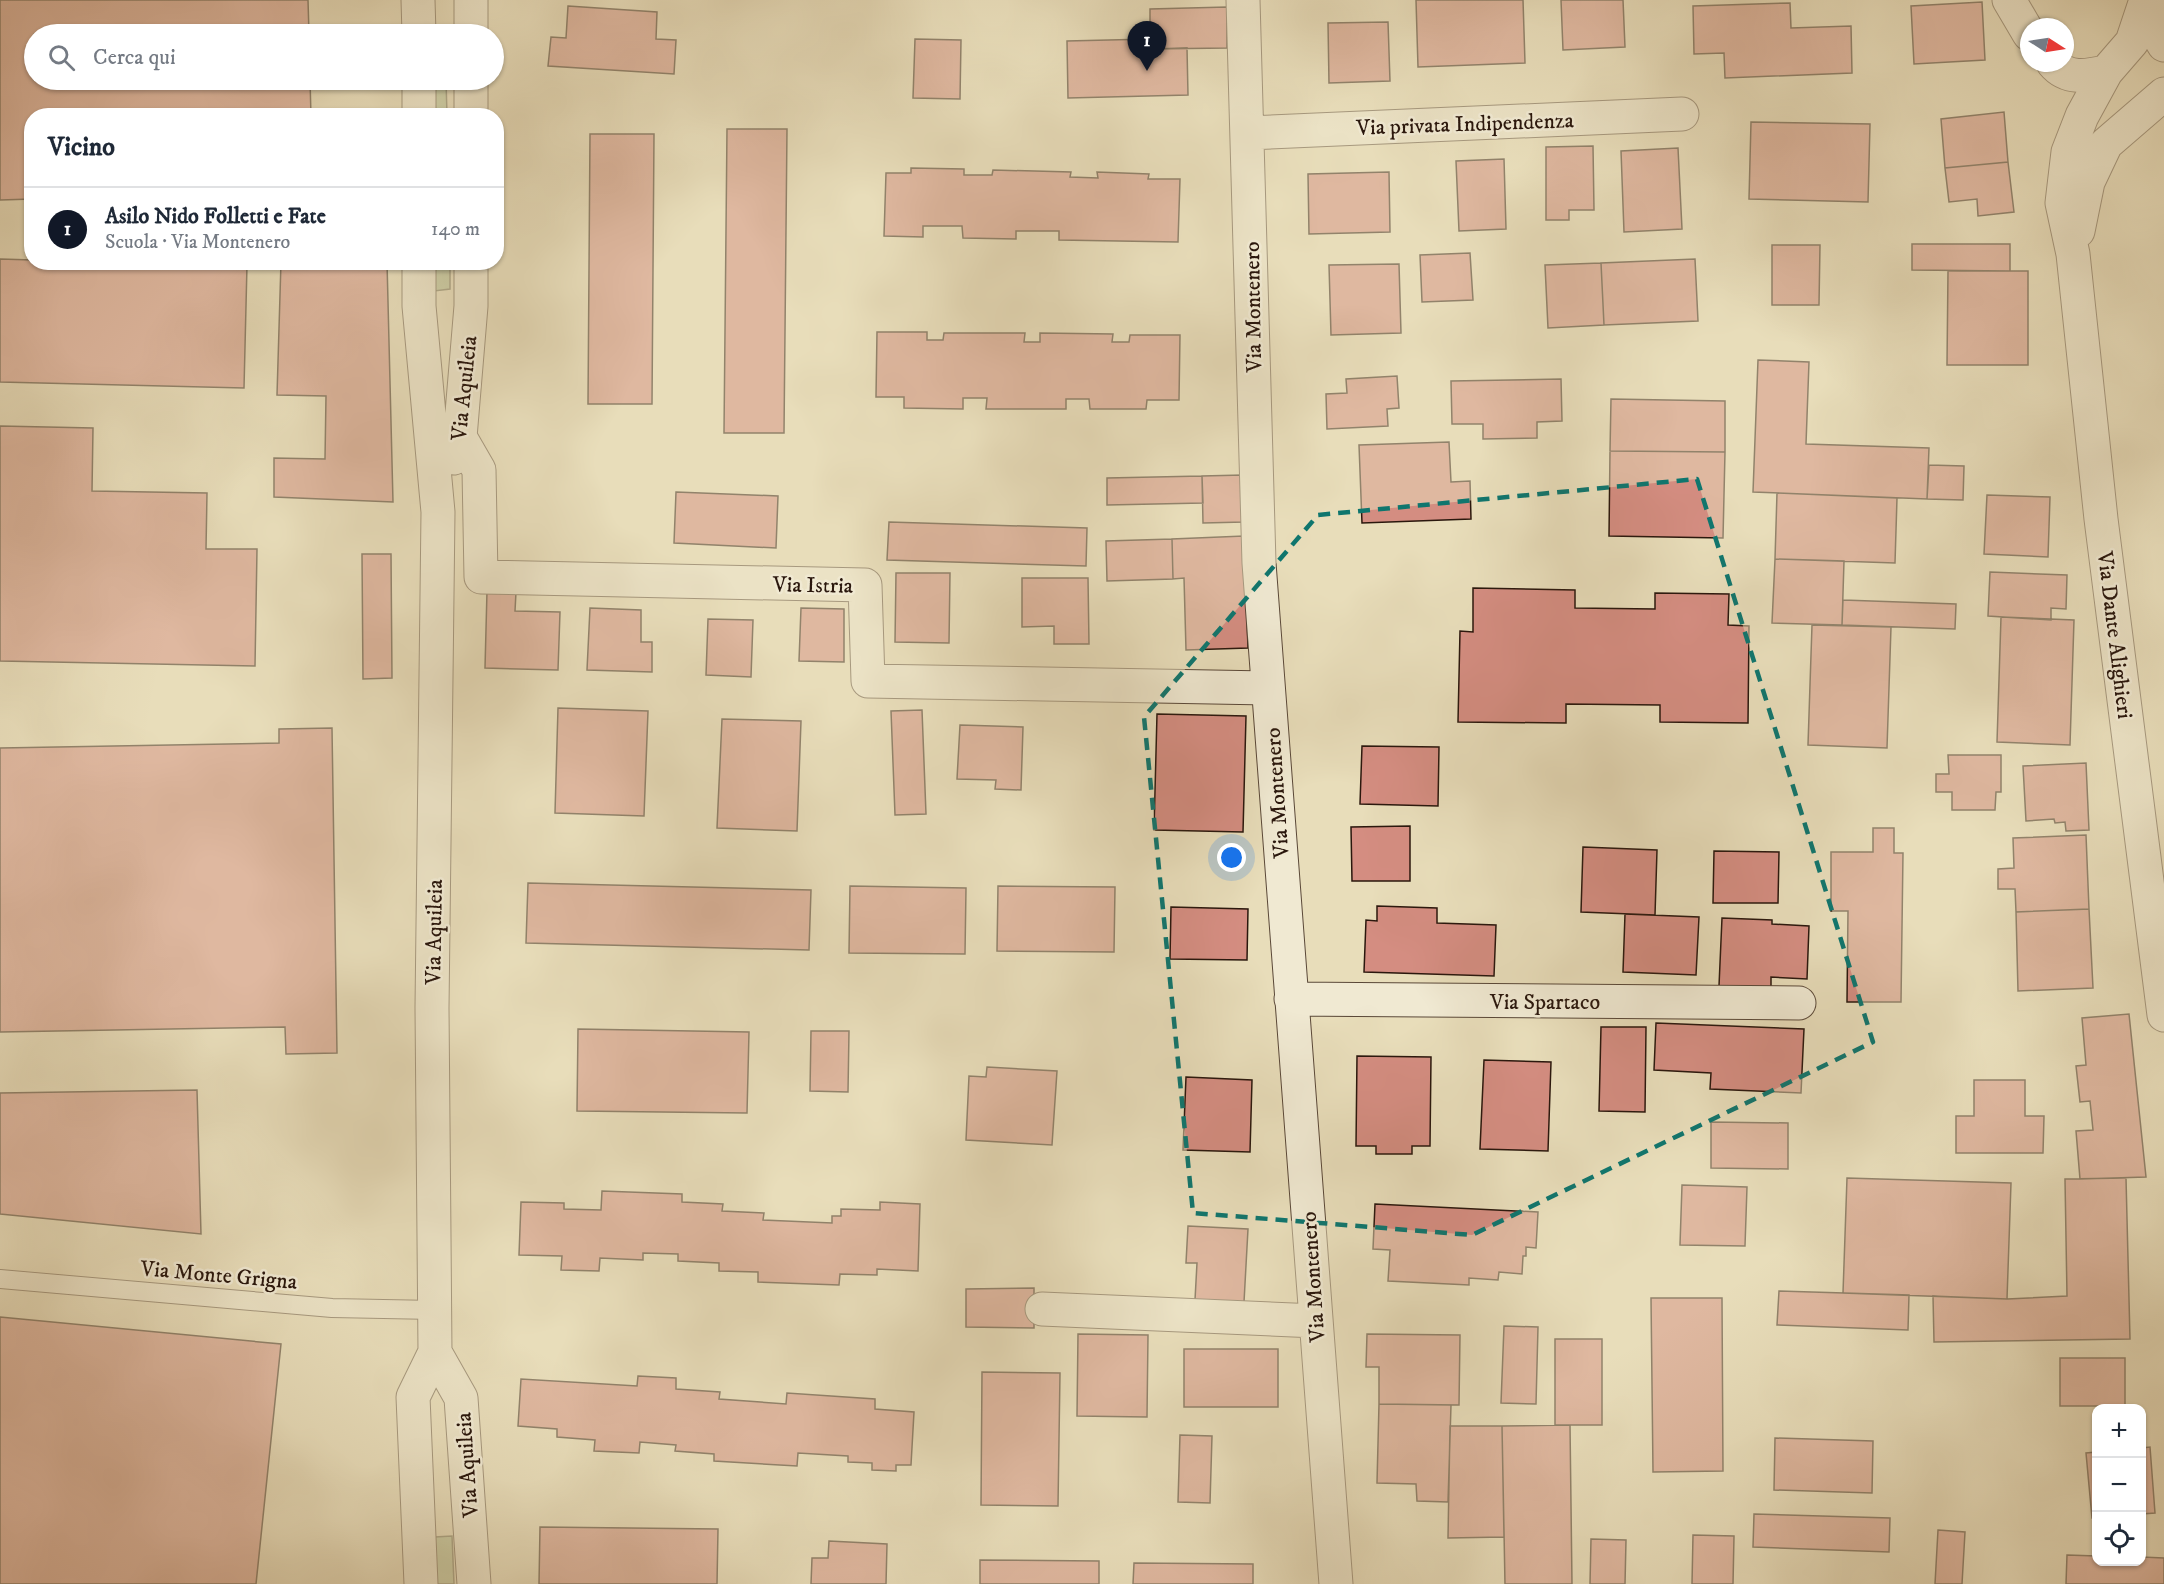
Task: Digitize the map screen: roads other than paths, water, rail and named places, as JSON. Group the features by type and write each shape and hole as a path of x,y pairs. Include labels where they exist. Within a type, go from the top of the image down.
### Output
{"street":[{"path":"418,0 419,24"},
{"path":"471,0 471,24"},
{"name":"Via Montenero","path":"1243,0 1259,563 1336,1584"},
{"path":"2009,0 2020,19"},
{"path":"2148,0 2155,32 2164,45"},
{"name":"Via Dante Alighieri","path":"2148,0 2132,42 2106,72 2082,116 2068,152 2062,202 2073,254 2101,519 2164,1015"},
{"path":"2064,72 2080,77 2106,72"},
{"path":"419,90 419,108"},
{"path":"471,90 471,108"},
{"name":"Via Dante Alighieri","path":"2073,254 2088,182 2106,144 2164,94"},
{"name":"Via privata Indipendenza","path":"1248,133 1682,114"},
{"name":"Via Aquileia","path":"419,270 419,306 438,512 432,1008 435,1352 413,1397 421,1584"},
{"name":"Via Aquileia","path":"438,512 460,437 471,306 471,270"},
{"name":"Via Istria","path":"460,437 479,470 481,577 865,585 868,681 1268,688"},
{"name":"Via Spartaco","path":"1291,999 1799,1003"},
{"path":"1042,1309 1316,1321"},
{"name":"Via Aquileia","path":"435,1352 461,1398 474,1584"}],"lane":[{"name":"Via Monte Grigna","path":"0,1279 332,1308 435,1310"}],"place":[{"name":"Asilo Nido Folletti e Fate","path":"1147,71"}]}
